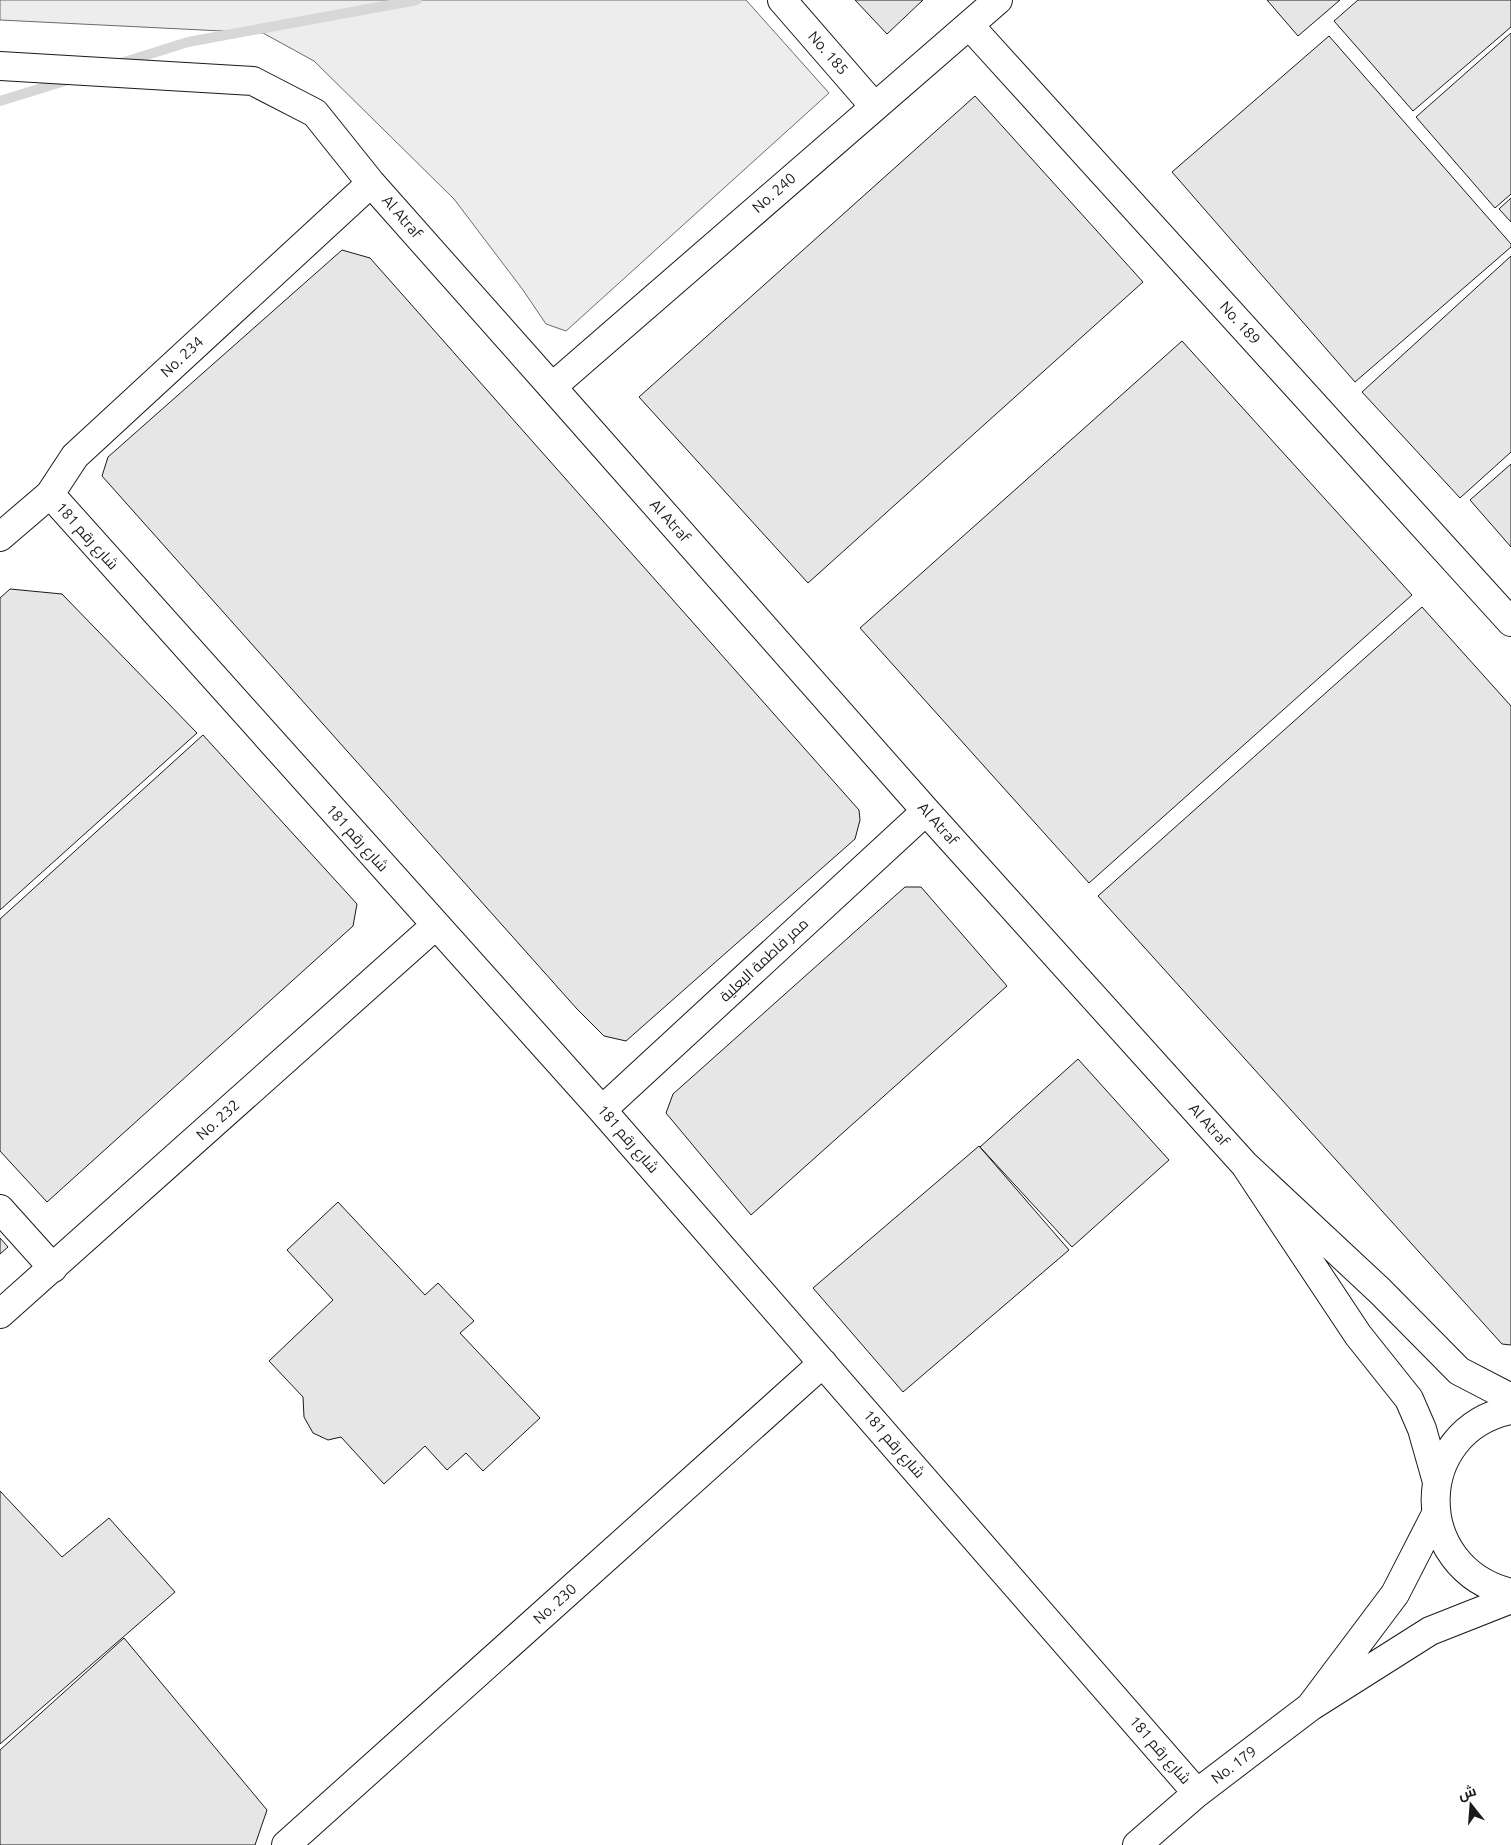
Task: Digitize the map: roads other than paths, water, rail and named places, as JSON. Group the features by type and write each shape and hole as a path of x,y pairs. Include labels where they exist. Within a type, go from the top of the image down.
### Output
{"street":[{"name":"No. 185","path":"782,0 874,106"},
{"name":"No. 240","path":"552,387 998,0"},
{"name":"No. 189","path":"969,25 1511,622"},
{"name":"Al Atraf","path":"0,66 253,81 315,113 371,183 926,811 1245,1165 1380,1291 1458,1371 1511,1398"},
{"name":"No. 234","path":"0,537 50,494 75,456 371,183"},
{"name":"شارع رقم 181","path":"50,494 602,1110 1197,1793"},
{"name":"ممر فاطمة البعلية","path":"602,1110 926,811"},
{"name":"No. 232","path":"0,1314 436,925"},
{"name":"Al Atraf","path":"1245,1165 1358,1335 1408,1399 1422,1429 1437,1482 1436,1514 1445,1544 1464,1570 1491,1588 1511,1593"},
{"path":"0,1209 53,1268"},
{"name":"No. 230","path":"286,1845 823,1363"},
{"name":"Al Atraf","path":"1437,1482 1448,1453 1469,1429 1497,1413 1511,1410"},
{"path":"1310,1707 1395,1594 1436,1514"},
{"path":"1310,1707 1430,1631 1511,1599"},
{"name":"No. 179","path":"1137,1845 1197,1793 1310,1707"}],"waterway":[{"path":"118,64 188,42 417,0"},
{"path":"0,101 68,80"}]}
